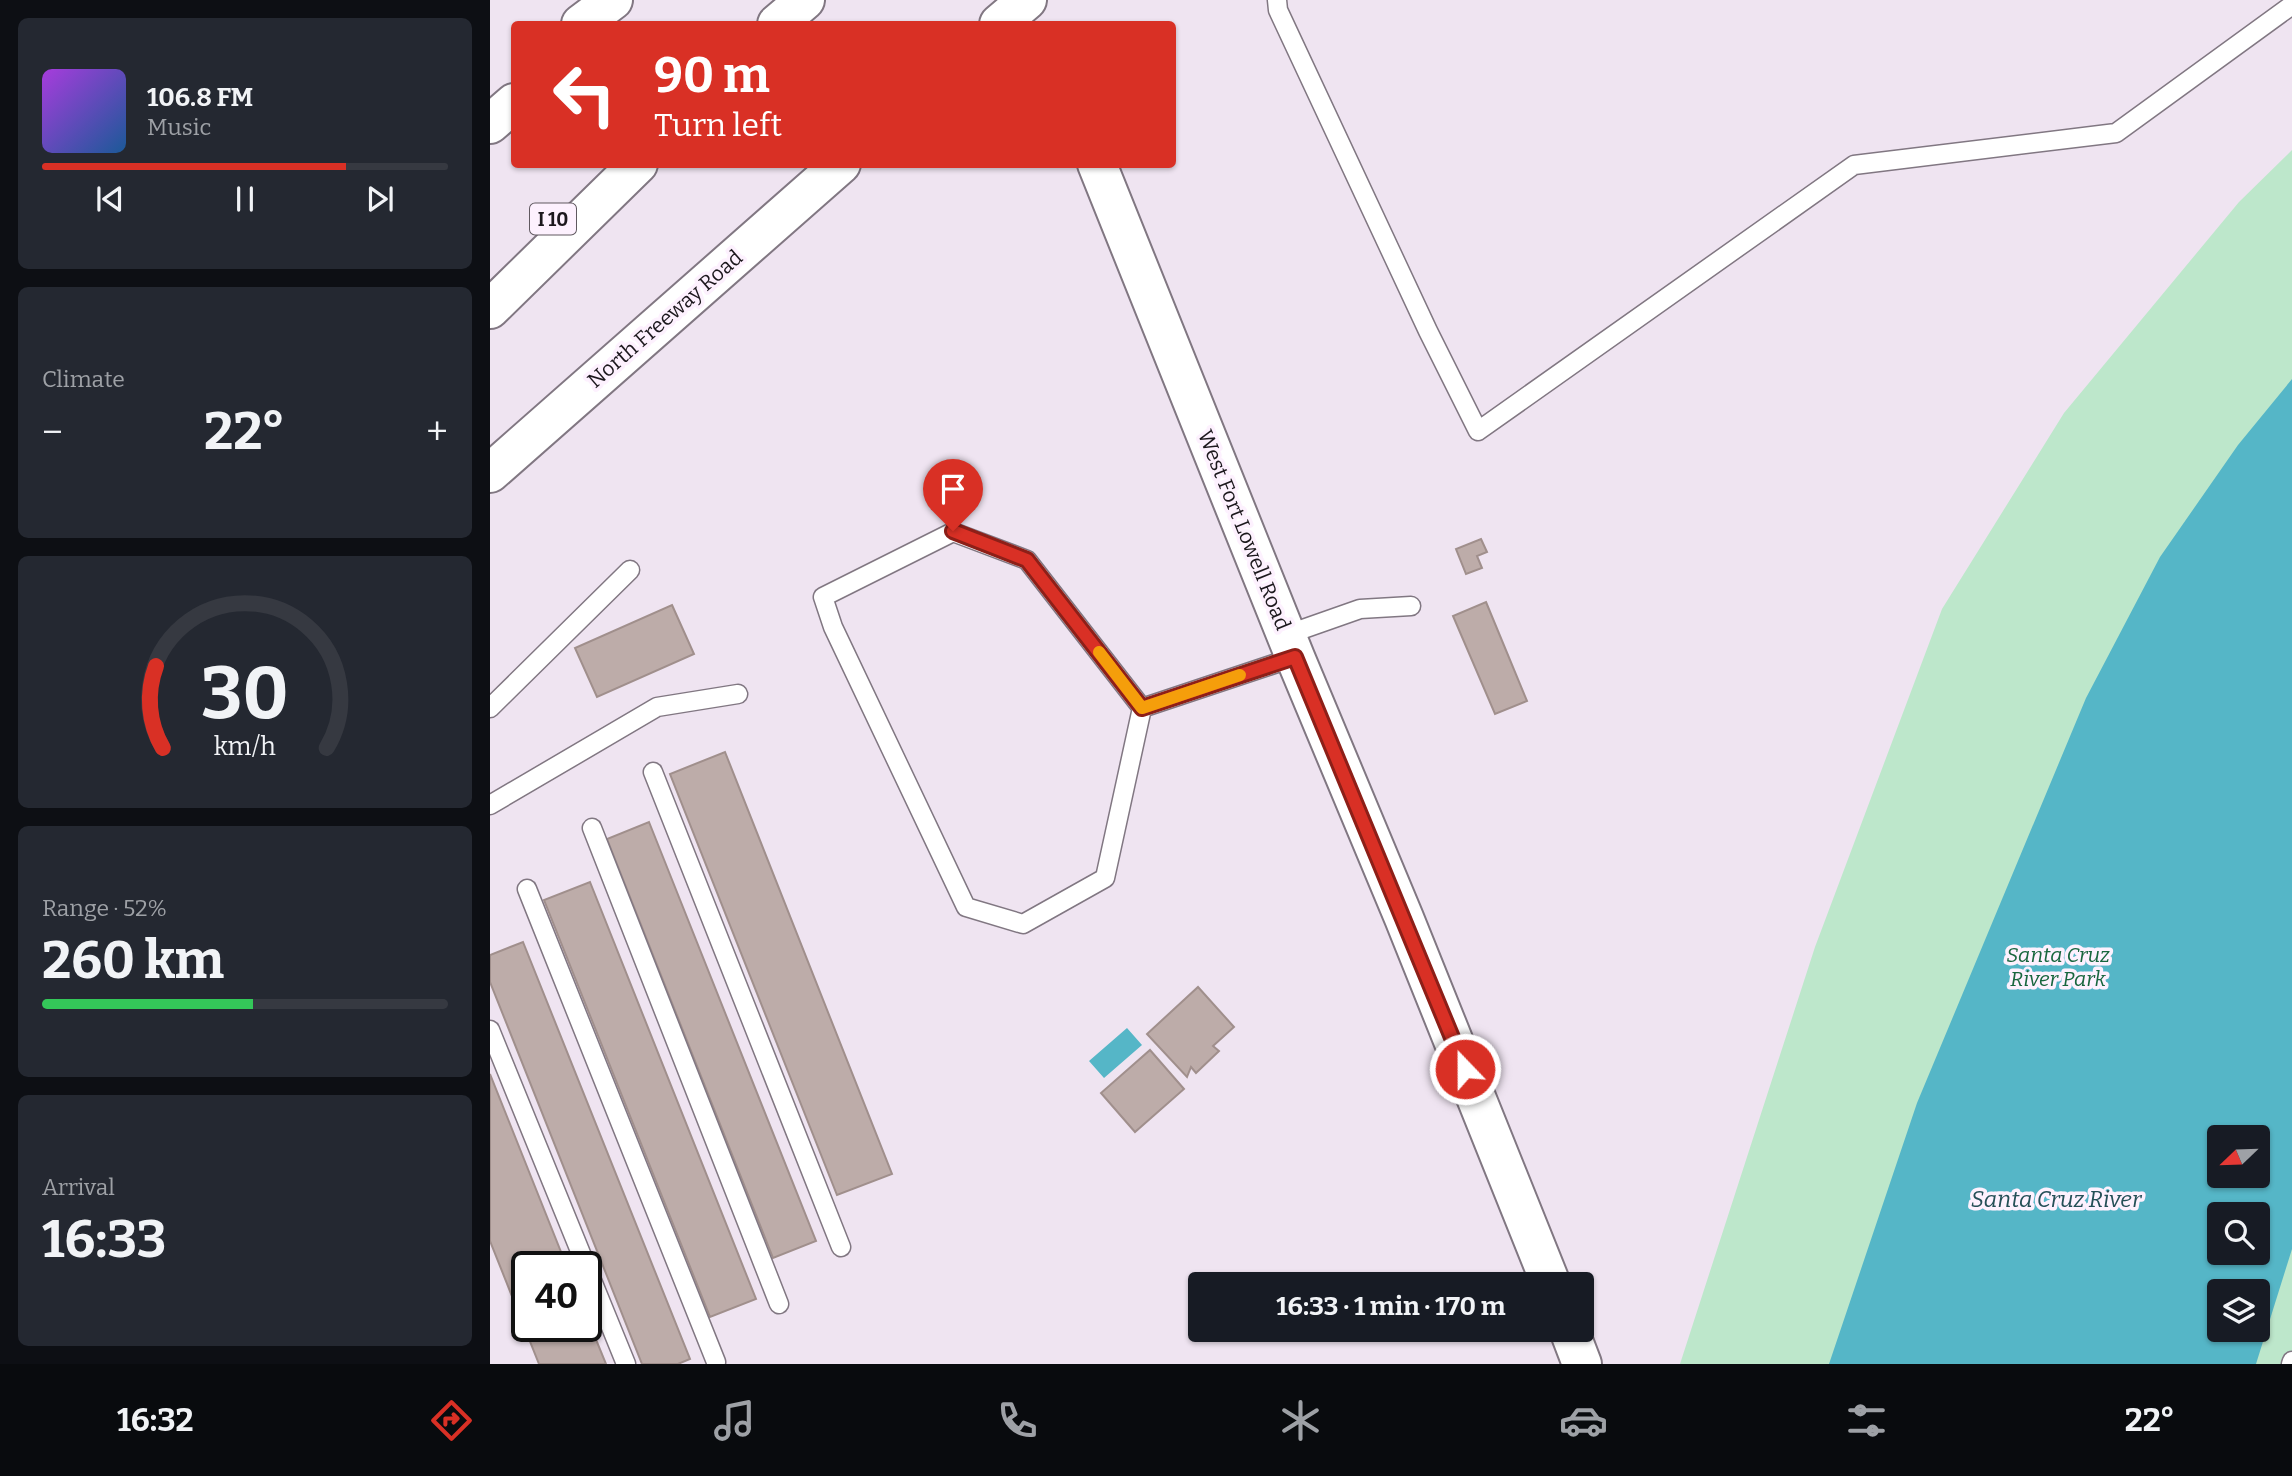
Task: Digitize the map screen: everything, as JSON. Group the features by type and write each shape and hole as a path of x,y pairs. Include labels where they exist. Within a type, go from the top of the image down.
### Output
{"main road":[{"path":"585,21 613,0"},
{"path":"606,21 630,0"},
{"path":"782,21 806,0"},
{"path":"1003,21 1029,0 1040,21"},
{"path":"490,94 511,77"},
{"path":"490,124 511,106"},
{"name":"I 10","path":"490,274 611,168"},
{"path":"490,309 634,168"},
{"name":"North Freeway Road","path":"490,473 836,168"},
{"name":"West Fort Lowell Road","path":"1099,168 1546,1272"},
{"path":"1574,1342 1582,1364"}],"lane":[{"path":"1277,0 1278,10 1478,432 1854,164 2116,132 2292,5"},
{"path":"953,531 1027,560 1142,708 1105,878 1023,924 965,907 833,627 822,597 953,531"},
{"path":"490,708 630,570"},
{"path":"1142,708 1291,646 1360,609 1411,606"},
{"path":"490,805 657,708 738,694"},
{"path":"653,772 841,1247"},
{"path":"592,828 779,1304"},
{"path":"527,889 716,1362"},
{"path":"490,1030 626,1364"}],"green space":[{"name":"Santa Cruz River Park","path":"2292,150 2292,1364 1680,1364 1815,947 1942,609 2064,413 2239,202"}],"water":[{"name":"Santa Cruz River","path":"2292,379 2292,1249 2270,1319 2270,1279 2207,1279 2207,1342 2263,1342 2256,1364 1829,1364 1917,1103 2086,698 2160,557 2238,445"},
{"path":"1127,1028 1142,1045 1104,1078 1089,1061"}],"building":[{"path":"1481,539 1487,552 1477,556 1482,568 1466,574 1456,549"},
{"path":"1486,602 1527,701 1495,714 1453,616"},
{"path":"672,605 694,654 597,697 575,648"},
{"path":"725,752 892,1174 837,1195 670,774"},
{"path":"649,822 816,1241 773,1258 607,839"},
{"path":"590,882 756,1299 710,1317 544,900"},
{"path":"523,942 690,1359 678,1364 642,1364 602,1263 602,1251 597,1251 490,982 490,955"},
{"path":"1198,987 1234,1027 1213,1046 1219,1051 1196,1073 1191,1067 1187,1077 1147,1034"},
{"path":"1150,1050 1184,1089 1135,1132 1101,1093"},
{"path":"490,1074 561,1251 511,1251 511,1294 490,1241"},
{"path":"530,1342 597,1342 606,1364 539,1364"}],"slow traffic":[{"path":"1099,652 1142,708 1240,675"}],"route":[{"path":"953,531 1027,560 1142,708 1295,657 1465,1069"}]}
